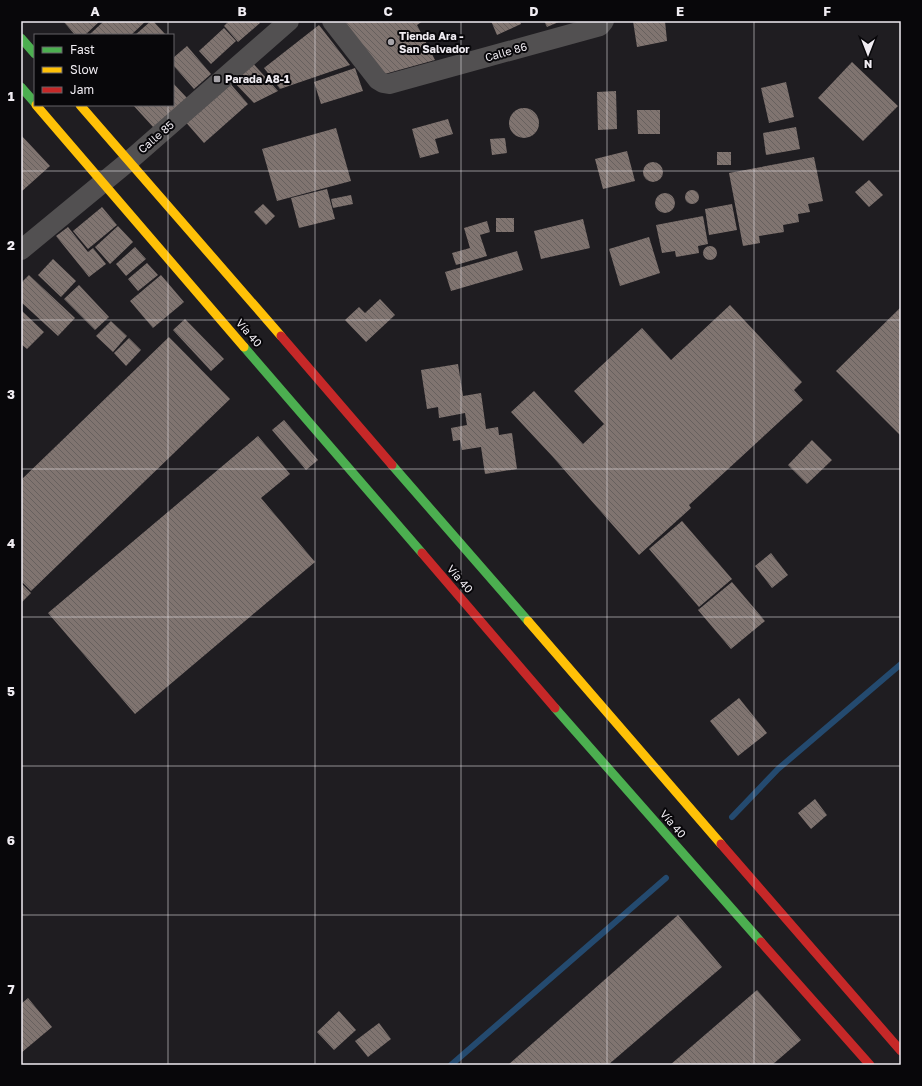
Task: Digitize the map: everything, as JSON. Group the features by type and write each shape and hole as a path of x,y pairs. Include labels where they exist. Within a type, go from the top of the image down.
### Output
{"highway":[{"path":"21,38 34,53"},
{"name":"Vía 40","path":"21,87 34,102"},
{"name":"Vía 40","path":"38,106 546,698 870,1065"},
{"name":"Vía 40","path":"81,106 901,1051"}],"street":[{"name":"Calle 85","path":"21,250 129,160 289,21"},
{"name":"Calle 86","path":"332,21 378,80 389,84 600,26 604,21"}],"building":[{"path":"63,21 100,21 86,34 74,34"},
{"path":"104,21 146,21 132,34 90,34"},
{"path":"151,21 153,21 165,34 136,34"},
{"path":"229,21 258,21 260,23 238,42 224,26"},
{"name":"Tienda Ara - San Salvador","path":"342,21 423,21 417,25 435,60 381,75"},
{"path":"491,21 520,21 521,24 497,35"},
{"path":"544,21 561,21 547,27"},
{"path":"633,21 665,21 667,41 637,47"},
{"path":"319,25 350,65 280,89 264,68"},
{"path":"224,28 236,41 211,64 199,51"},
{"path":"187,46 211,74 194,89 174,66 174,57"},
{"path":"250,60 278,91 254,103 230,78"},
{"path":"852,62 898,106 863,141 818,98"},
{"path":"355,68 363,91 321,104 314,82"},
{"path":"228,81 248,104 204,143 183,119"},
{"path":"786,82 794,117 769,123 761,88"},
{"path":"174,84 187,98 154,128 134,106 174,106"},
{"path":"616,91 617,129 598,130 597,92"},
{"path":"524,108 530,109 538,117 538,129 530,137 524,138 518,137 510,129 509,123 510,117 518,109"},
{"path":"637,110 660,110 660,134 638,134"},
{"path":"448,119 453,134 435,139 439,153 420,158 412,129"},
{"path":"796,127 800,149 766,155 763,133"},
{"path":"336,128 351,181 277,201 262,149"},
{"path":"21,135 50,166 21,192"},
{"path":"505,138 507,153 492,155 490,139"},
{"path":"627,151 635,181 603,189 595,159"},
{"path":"717,152 731,152 731,165 717,165"},
{"path":"814,157 823,201 808,204 810,212 798,214 799,222 783,225 784,232 759,236 760,243 743,246 729,173"},
{"path":"649,162 657,162 663,168 663,176 657,182 649,182 643,176 643,168"},
{"path":"869,180 883,195 869,207 855,192"},
{"path":"327,189 335,219 299,228 291,198"},
{"path":"689,190 695,190 699,194 699,200 695,204 689,204 685,200 685,194"},
{"path":"665,193 672,196 675,203 672,210 665,213 658,210 655,203 658,196"},
{"path":"351,195 353,204 333,208 331,199"},
{"path":"263,204 275,216 266,225 254,212"},
{"path":"732,204 737,230 709,235 705,209"},
{"path":"102,207 117,225 88,249 73,231"},
{"path":"703,216 708,244 698,246 699,253 676,257 675,251 662,253 656,225"},
{"path":"496,218 514,218 514,232 496,232"},
{"path":"583,219 590,248 541,259 534,231"},
{"path":"487,221 490,232 480,235 487,256 456,265 452,253 470,248 464,228"},
{"path":"118,226 133,242 110,264 95,247"},
{"path":"68,227 88,252 93,248 106,264 89,277 56,236"},
{"path":"649,237 660,273 620,286 609,249"},
{"path":"710,246 715,248 717,253 715,258 710,260 705,258 703,253 705,248"},
{"path":"135,247 146,259 126,276 116,264"},
{"path":"517,251 523,270 451,291 445,272"},
{"path":"53,259 76,281 61,297 38,275"},
{"path":"147,263 158,275 138,291 128,279"},
{"path":"29,275 75,318 58,336 21,302 21,283"},
{"path":"161,275 184,302 153,328 130,301"},
{"path":"79,285 109,317 95,330 64,299"},
{"path":"380,299 395,315 366,342 345,320 359,307 365,313"},
{"path":"730,305 802,382 794,390 803,400 689,505 691,508 639,555 552,456 511,412 534,391 583,444 604,424 574,391 642,328 671,360"},
{"path":"901,307 901,436 836,371"},
{"path":"21,310 44,332 27,349 21,344"},
{"path":"185,319 224,359 211,371 173,330"},
{"path":"111,321 127,336 113,352 96,336"},
{"path":"169,337 230,399 31,591 21,581 21,480"},
{"path":"129,338 141,350 126,366 114,353"},
{"path":"458,364 463,396 481,393 486,429 498,427 499,435 512,433 517,469 485,474 481,447 462,450 460,440 453,441 451,428 467,425 465,413 439,418 438,407 427,409 421,370"},
{"path":"284,420 318,460 306,470 272,430"},
{"path":"258,436 290,474 261,498 315,562 135,714 48,613"},
{"path":"812,440 832,460 807,484 788,465"},
{"path":"682,521 732,579 699,607 649,549"},
{"path":"771,553 788,575 772,588 755,566"},
{"path":"732,582 765,621 731,649 698,610"},
{"path":"21,583 31,593 21,603"},
{"path":"739,698 767,733 738,756 710,721"},
{"path":"815,799 827,815 811,829 798,813"},
{"path":"678,915 722,967 608,1065 508,1065"},
{"path":"757,990 801,1040 772,1065 670,1065"},
{"path":"28,998 52,1027 21,1053 21,1004"},
{"path":"339,1011 356,1030 334,1050 317,1032"},
{"path":"379,1023 391,1039 368,1057 355,1041"}],"waterway":[{"path":"732,817 778,769 901,664"},
{"path":"451,1065 666,878"}],"traffic: fast":[{"path":"21,38 34,53"},
{"path":"21,87 34,102"},
{"path":"244,347 422,553"},
{"path":"392,465 528,621"},
{"path":"555,708 761,942"}],"traffic: slow":[{"path":"37,106 244,347"},
{"path":"81,106 281,336"},
{"path":"528,621 721,844"}],"traffic: jam":[{"path":"281,336 392,465"},
{"path":"422,553 555,708"},
{"path":"721,844 901,1051"},
{"path":"761,942 870,1065"}],"place":[{"name":"Tienda Ara - San Salvador","path":"391,42"},
{"name":"Parada A8-1","path":"217,79"}]}
